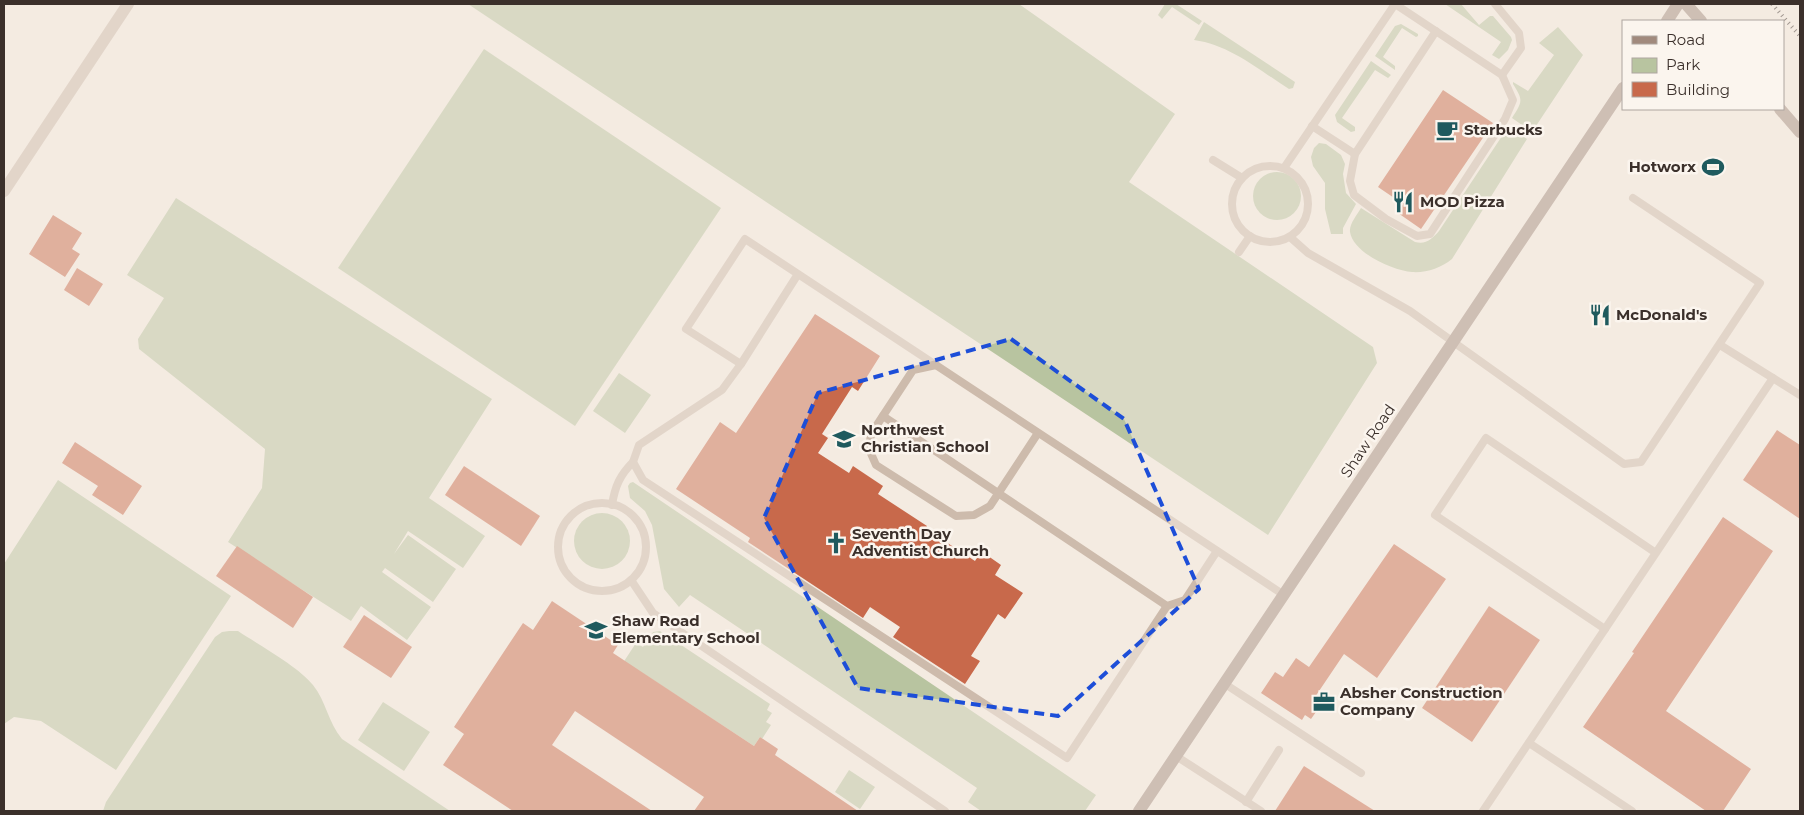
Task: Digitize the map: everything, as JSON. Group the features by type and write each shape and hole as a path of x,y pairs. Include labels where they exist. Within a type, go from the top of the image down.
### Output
{"main road":[{"path":"1668,20 1678,4"},
{"path":"1686,4 1701,20"},
{"name":"Shaw Road","path":"1139,811 1622,90"},
{"path":"1781,110 1800,132"}],"street":[{"path":"4,190 128,4"}],"lane":[{"path":"1284,168 1395,4 1502,74 1513,100 1502,125 1430,234 1417,236 1386,219 1354,195 1350,181 1355,154 1436,31"},
{"path":"1495,4 1519,32 1521,48 1502,74"},
{"path":"1312,126 1355,154"},
{"path":"1214,160 1242,178"},
{"path":"1271,165 1284,168 1294,174 1302,183 1307,194 1309,206 1306,218 1300,229 1290,237 1279,242 1255,240 1244,232 1236,222 1232,210 1232,196 1242,178 1258,167 1271,165"},
{"path":"1290,237 1308,253 1410,311 1624,464 1640,462 1760,283 1633,198"},
{"path":"1239,252 1250,236"},
{"path":"741,364 686,329 745,239 1284,595"},
{"path":"612,504 622,473 633,462 639,445 722,390 741,364 798,274"},
{"path":"1720,345 1800,395"},
{"path":"936,365 913,370 871,434 868,449 876,465 956,516 974,515 990,506 1038,433"},
{"path":"1483,811 1773,378"},
{"path":"883,416 1168,606"},
{"path":"1605,629 1435,514 1486,438 1656,553"},
{"path":"633,462 643,480 1067,758 1168,606 1185,600 1217,551"},
{"path":"592,504 612,504 631,513 641,525 646,539 646,554 641,568 631,580 618,588 604,591 589,589 575,582 565,571 560,558 558,544 561,530 568,519 579,510 592,504"},
{"path":"631,580 653,613 945,811"},
{"path":"1225,684 1361,773"},
{"path":"1529,743 1632,811"},
{"path":"1246,802 1279,750"},
{"path":"1176,756 1260,811"}],"highlighted area":[{"path":"1011,339 1124,419 1199,589 1058,716 858,688 764,518 818,393"}],"green space":[{"path":"468,4 1019,4 1175,114 1129,182 1373,347 1377,363 1268,535"},
{"path":"1165,4 1176,4 1202,21 1199,25 1172,7 1162,19 1158,15"},
{"path":"1445,4 1461,4 1479,25 1490,16 1493,16 1511,37 1512,40 1508,50 1499,59 1492,55 1501,42"},
{"path":"1204,22 1295,82 1293,88 1289,89 1255,66 1220,47 1194,40"},
{"path":"1401,24 1418,34 1418,36 1416,37 1402,28 1383,57 1395,66 1395,70 1375,56 1395,26"},
{"path":"1558,27 1583,55 1532,132 1512,118 1520,104 1520,97 1513,82 1528,91 1554,55 1539,43"},
{"path":"484,49 721,208 575,426 338,268"},
{"path":"1371,61 1391,75 1388,78 1375,70 1342,118 1355,127 1355,131 1351,132 1337,122 1335,115"},
{"path":"1508,127 1527,139 1452,259 1428,271 1404,271 1375,260 1358,247 1350,232 1351,226 1361,208 1415,242 1422,243 1431,239 1439,231"},
{"path":"1319,143 1326,144 1341,155 1345,164 1343,174 1346,193 1356,204 1343,228 1343,234 1331,234 1325,209 1325,183 1313,166 1311,157 1314,148"},
{"path":"1272,172 1282,172 1291,176 1297,182 1300,187 1300,205 1291,216 1282,220 1272,220 1263,216 1257,210 1253,201 1253,191 1257,182 1263,176"},
{"path":"176,198 492,399 429,498 485,536 463,568 408,531 394,554 408,535 456,569 433,602 385,568 382,572 431,607 407,640 361,606 351,621 228,542 262,488 265,449 139,349 138,339 164,298 127,275"},
{"path":"619,373 651,395 625,433 593,411"},
{"path":"58,480 231,596 116,770 41,721 14,717 4,724 4,564"},
{"path":"633,482 1096,795 1085,811 981,811 968,802 977,788 690,595 679,607 664,589 652,525 645,511 630,498 628,486"},
{"path":"596,513 608,513 618,517 626,525 630,541 626,557 618,565 608,569 596,569 586,565 578,557 574,547 574,535 578,525 586,517"},
{"path":"238,631 278,656 307,678 317,691 333,726 342,739 450,811 103,811 106,802 215,637 222,632"},
{"path":"660,631 770,704 767,710 772,713 766,722 771,725 762,739 760,737 754,746 638,670 617,672 636,643 643,647 653,632"},
{"path":"383,702 430,732 404,771 358,740"},
{"path":"849,770 875,787 860,809 835,792"}],"building":[{"path":"1443,90 1493,123 1421,229 1398,213 1403,204 1378,187"},
{"path":"53,215 82,233 72,249 80,254 65,277 29,254"},
{"path":"77,268 103,284 89,306 64,290"},
{"path":"815,314 880,356 858,391 852,387 822,434 828,438 818,453 849,473 853,466 883,486 878,494 927,526 926,529 975,561 981,551 1001,565 995,575 1023,593 1005,619 998,614 971,656 980,661 965,684 893,637 900,627 870,607 863,618 748,542 750,538 676,489 720,422 736,433"},
{"path":"1777,430 1800,445 1800,519 1743,480"},
{"path":"75,442 142,486 123,515 92,495 98,486 62,463"},
{"path":"464,466 540,516 521,546 445,495"},
{"path":"1723,517 1773,551 1666,711 1751,769 1723,811 1706,811 1583,727"},
{"path":"1394,544 1446,579 1377,678 1344,654 1315,697 1323,702 1311,719 1305,715 1302,720 1261,693 1275,672 1283,677 1296,658 1309,667"},
{"path":"237,546 313,597 293,628 216,576"},
{"path":"552,601 618,645 613,653 754,746 760,737 778,749 775,755 858,811 694,811 704,797 575,711 552,745 652,811 513,811 443,765 464,734 454,727 523,623 533,630"},
{"path":"1489,606 1540,640 1472,742 1422,708"},
{"path":"364,615 412,647 391,678 343,647"},
{"path":"1304,766 1375,811 1275,811"}],"railway":[{"path":"1772,4 1800,36"}],"place":[{"name":"Starbucks","path":"1447,130"},
{"name":"Hotworx","path":"1713,167"},
{"name":"MOD Pizza","path":"1403,202"},
{"name":"McDonald's","path":"1600,315"},
{"name":"Northwest Christian School","path":"844,439"},
{"name":"Seventh Day Adventist Church","path":"836,543"},
{"name":"Shaw Road Elementary School","path":"596,630"},
{"name":"Absher Construction Company","path":"1324,702"}]}
